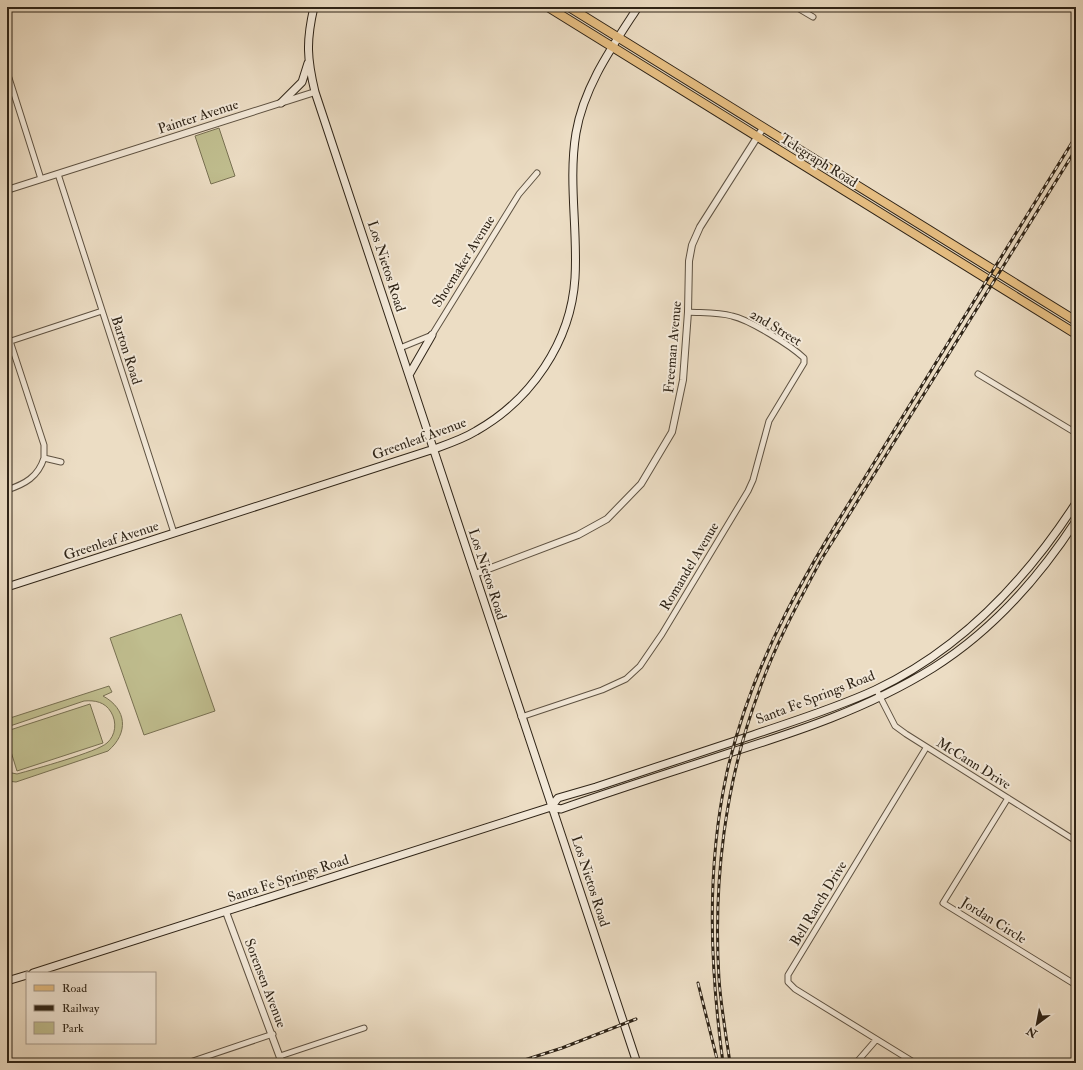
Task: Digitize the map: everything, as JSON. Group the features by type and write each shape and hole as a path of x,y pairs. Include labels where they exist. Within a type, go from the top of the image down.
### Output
{"main road":[{"path":"281,103 302,82 308,61 309,33 314,7"},
{"name":"Telegraph Road","path":"548,7 1076,334"},
{"name":"Telegraph Road","path":"569,7 1076,321"},
{"path":"613,47 638,7"},
{"name":"Greenleaf Avenue","path":"7,587 434,449 476,431 505,412 529,388 543,370 557,345 569,315 575,279 573,161 576,132 581,111 595,76 613,47"},
{"path":"308,61 315,92"},
{"name":"Los Nietos Road","path":"315,92 637,1063"},
{"path":"409,375 432,335"},
{"name":"Santa Fe Springs Road","path":"551,807 558,798 625,778 822,712 876,689 930,658 983,616 1025,574 1042,553 1076,503"},
{"name":"Santa Fe Springs Road","path":"35,972 551,807 562,809 810,728 881,698 934,668 991,624 1042,570 1076,521"},
{"path":"625,778 627,787"},
{"path":"7,981 26,975"}],"street":[{"path":"796,7 812,17"},
{"path":"7,76 9,78 41,180"},
{"name":"Painter Avenue","path":"7,190 315,92"},
{"name":"Freeman Avenue","path":"474,574 578,536 607,519 641,484 672,432 683,380 688,312 689,261 692,245 700,227 763,128"},
{"name":"Shoemaker Avenue","path":"432,335 519,194 537,173"},
{"name":"Barton Road","path":"58,174 174,533"},
{"path":"7,490 30,480 40,468 44,458 44,445 9,342 102,311"},
{"name":"2nd Street","path":"688,312 731,315 747,321 796,351 804,358"},
{"path":"400,348 432,335"},
{"name":"Romandel Avenue","path":"521,717 602,690 626,678 640,666 670,622 754,480 769,421 801,370 804,363 804,358"},
{"path":"978,374 1076,433"},
{"path":"44,458 61,462"},
{"name":"McCann Drive","path":"876,689 895,726 926,748 1076,841"},
{"name":"Bell Ranch Drive","path":"915,1063 795,989 788,982 788,975 926,748"},
{"name":"Jordan Circle","path":"1008,798 943,903 1076,985"},
{"name":"Sorensen Avenue","path":"226,912 273,1034 281,1060"},
{"path":"281,1060 364,1028"},
{"path":"186,1063 273,1034"},
{"path":"856,1063 876,1040"}],"green space":[{"path":"219,128 235,176 211,184 195,136"},
{"path":"181,614 215,711 144,735 110,638"},
{"path":"109,686 112,692 103,696 111,701 121,714 122,729 115,744 108,751 16,782 7,781 7,772 17,774 65,760 101,747 110,740 114,732 115,724 111,712 106,706 99,702 92,701 84,701 7,727 7,719"},
{"path":"90,704 103,743 17,771 7,739 7,731"}],"railway":[{"path":"723,1063 715,990 713,954 713,881 716,845 720,808 727,772 740,725 755,681 773,639 816,558 1076,136"},
{"path":"730,1063 719,979 718,906 720,869 724,833 738,761 747,726 765,674 787,624 821,560 1076,149"},
{"path":"698,983 718,1063"},
{"path":"515,1063 562,1048 636,1019"}]}
